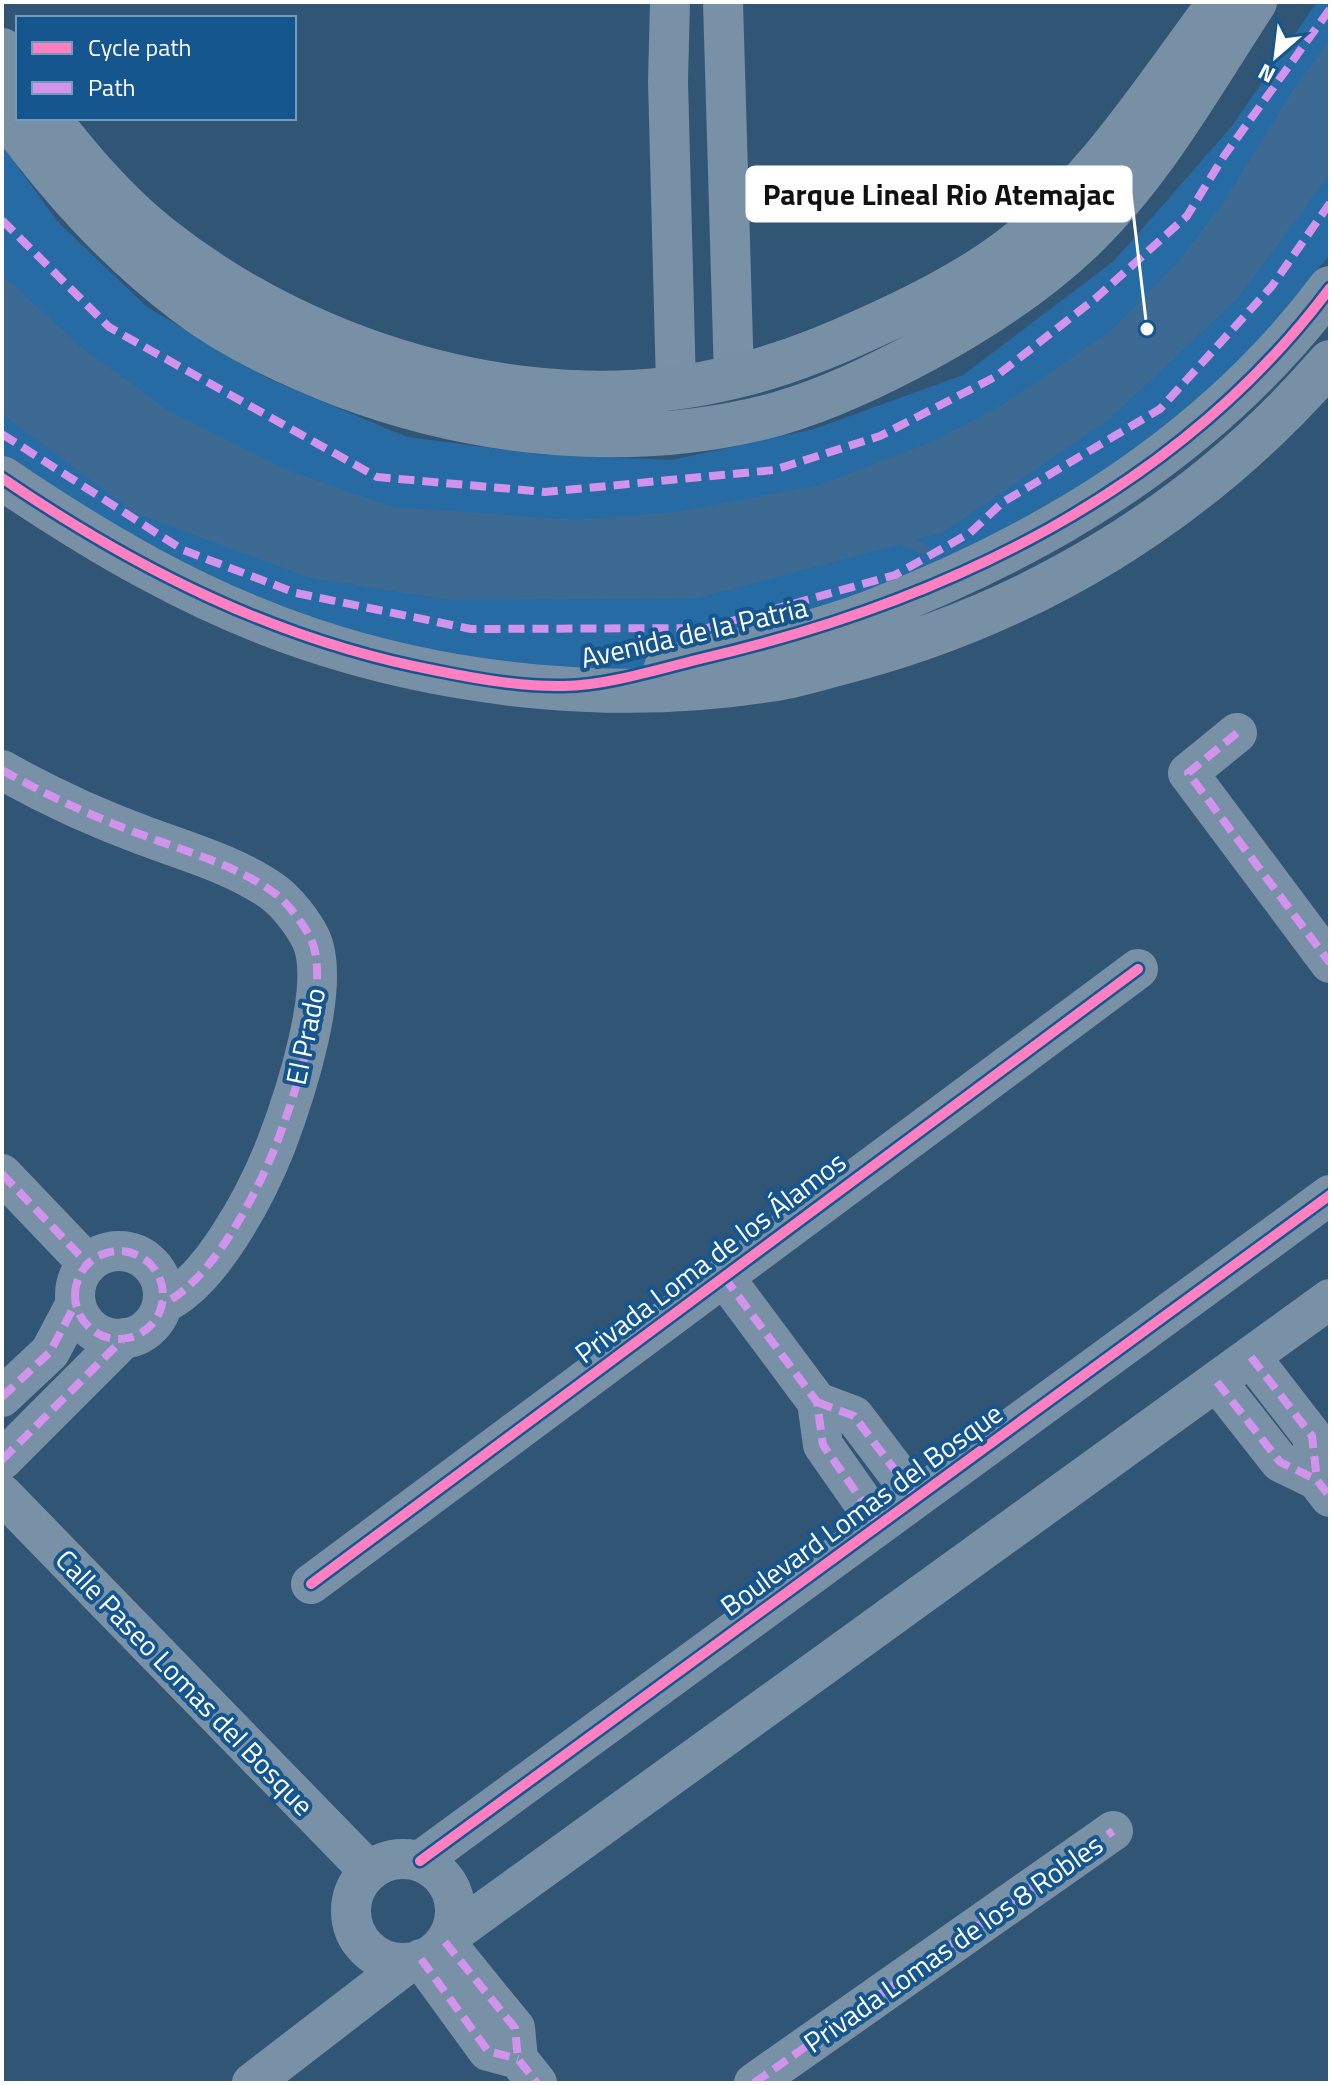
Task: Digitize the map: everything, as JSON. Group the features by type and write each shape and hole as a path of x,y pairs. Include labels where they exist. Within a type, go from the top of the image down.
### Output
{"main road":[{"path":"50,120 86,167 157,235 231,287 310,329 393,360 476,381 564,391 645,390 734,377 819,351 919,306 1011,249 1094,170 1220,2"},
{"path":"2,109 51,176 115,246 190,307 291,366 394,405 497,427 619,435 724,425 827,397 899,364 1010,300 1083,239 1142,173 1255,2"},
{"path":"2,50 16,73"},
{"name":"Avenida de la Patria","path":"566,687 738,651 869,612 1056,528 1136,476 1226,403 1306,320 1330,288"},
{"name":"Avenida de la Patria","path":"2,478 76,528 143,566 242,613 309,639 390,662 476,678 566,687 656,690 770,680 913,644 1041,591 1139,532 1227,465 1298,398 1330,362"}],"street":[{"path":"670,2 668,81 676,385"},
{"path":"723,2 734,377"},
{"path":"668,81 726,80"},
{"path":"1237,733 1188,773 1330,963"},
{"name":"El Prado","path":"2,770 42,793 230,868 275,892 311,939 318,971 306,1052 268,1165 248,1206 206,1267 178,1297 162,1304"},
{"name":"Privada Loma de los Álamos","path":"311,1584 1138,969"},
{"path":"2,1174 88,1264"},
{"name":"Boulevard Lomas del Bosque","path":"420,1861 1330,1195"},
{"path":"2,1397 50,1352 76,1303 77,1282 88,1264 117,1251 140,1257 153,1267 161,1280 162,1304 148,1327 124,1338 2,1460"},
{"name":"Privada Loma de los Álamos","path":"724,1277 817,1402 823,1445 879,1525"},
{"path":"252,2083 430,1950 1330,1299"},
{"path":"76,1303 93,1330 124,1338"},
{"path":"1251,1357 1312,1436 1323,1488"},
{"path":"1217,1382 1280,1462 1323,1488"},
{"path":"817,1402 854,1416 916,1498"},
{"name":"Calle Paseo Lomas del Bosque","path":"2,1494 369,1871"},
{"name":"Privada Lomas de los 8 Robles","path":"754,2083 1113,1831"},
{"path":"393,1860 420,1861 432,1867 449,1886 455,1912 430,1950 383,1959 371,1952 355,1931 351,1919 353,1893 369,1871 393,1860"},
{"path":"430,1950 488,2051 527,2071"}],"shaded area":[{"path":"1317,2 1330,2 1330,254 1253,350 1173,431 980,556 738,649 566,685 310,635 2,468 2,145 57,221 147,307 269,379 407,437 537,454 672,460 814,429 963,375 1114,261 1232,126"},
{"path":"1330,40 1330,173 1239,297 1108,420 942,533 698,598 451,600 311,578 135,513 2,414 2,275 81,347 169,411 287,470 393,507 576,520 678,512 820,485 934,441 1004,404 1112,330 1177,263 1222,205 1295,87"}],"waterway":[{"path":"898,537 923,549"}],"marked path":[{"path":"2,220 109,327 377,477 545,492 774,470 880,436 995,377 1096,298 1187,216 1224,156 1330,9"},
{"path":"2,434 183,550 296,593 471,629 707,628 895,575 970,533 1003,502 1160,409 1272,286 1330,203"},
{"path":"1237,733 1188,773 1330,963"},
{"path":"2,770 90,814 211,860 258,882 289,907 311,939 316,959 314,1012 301,1071 276,1145 244,1211 215,1257 180,1293 162,1304"},
{"path":"2,1174 88,1264"},
{"path":"119,1251 136,1255 150,1264 159,1278 163,1295 159,1312 150,1326 136,1335 119,1339 102,1335 88,1326 79,1312 75,1295 79,1278 88,1264 102,1255 119,1251"},
{"path":"724,1277 817,1402 823,1445 879,1525"},
{"path":"2,1397 50,1352 76,1303"},
{"path":"2,1460 124,1338"},
{"path":"1251,1357 1312,1436 1317,1480"},
{"path":"1217,1382 1280,1462 1317,1480 1330,1497"},
{"path":"817,1402 854,1416 916,1498"},
{"path":"754,2083 1113,1831"},
{"path":"445,1942 515,2028 518,2059 537,2083"},
{"path":"421,1959 488,2051 518,2059"}],"cycle path":[{"path":"2,478 156,571 265,621 321,641 379,658 485,680 548,686 597,683 794,634 882,605 968,570 1051,528 1129,479 1202,423 1270,360 1330,288"},
{"path":"311,1584 1138,969"},
{"path":"420,1861 1330,1195"}],"place":[{"name":"Parque Lineal Rio Atemajac","path":"1147,329"}]}
